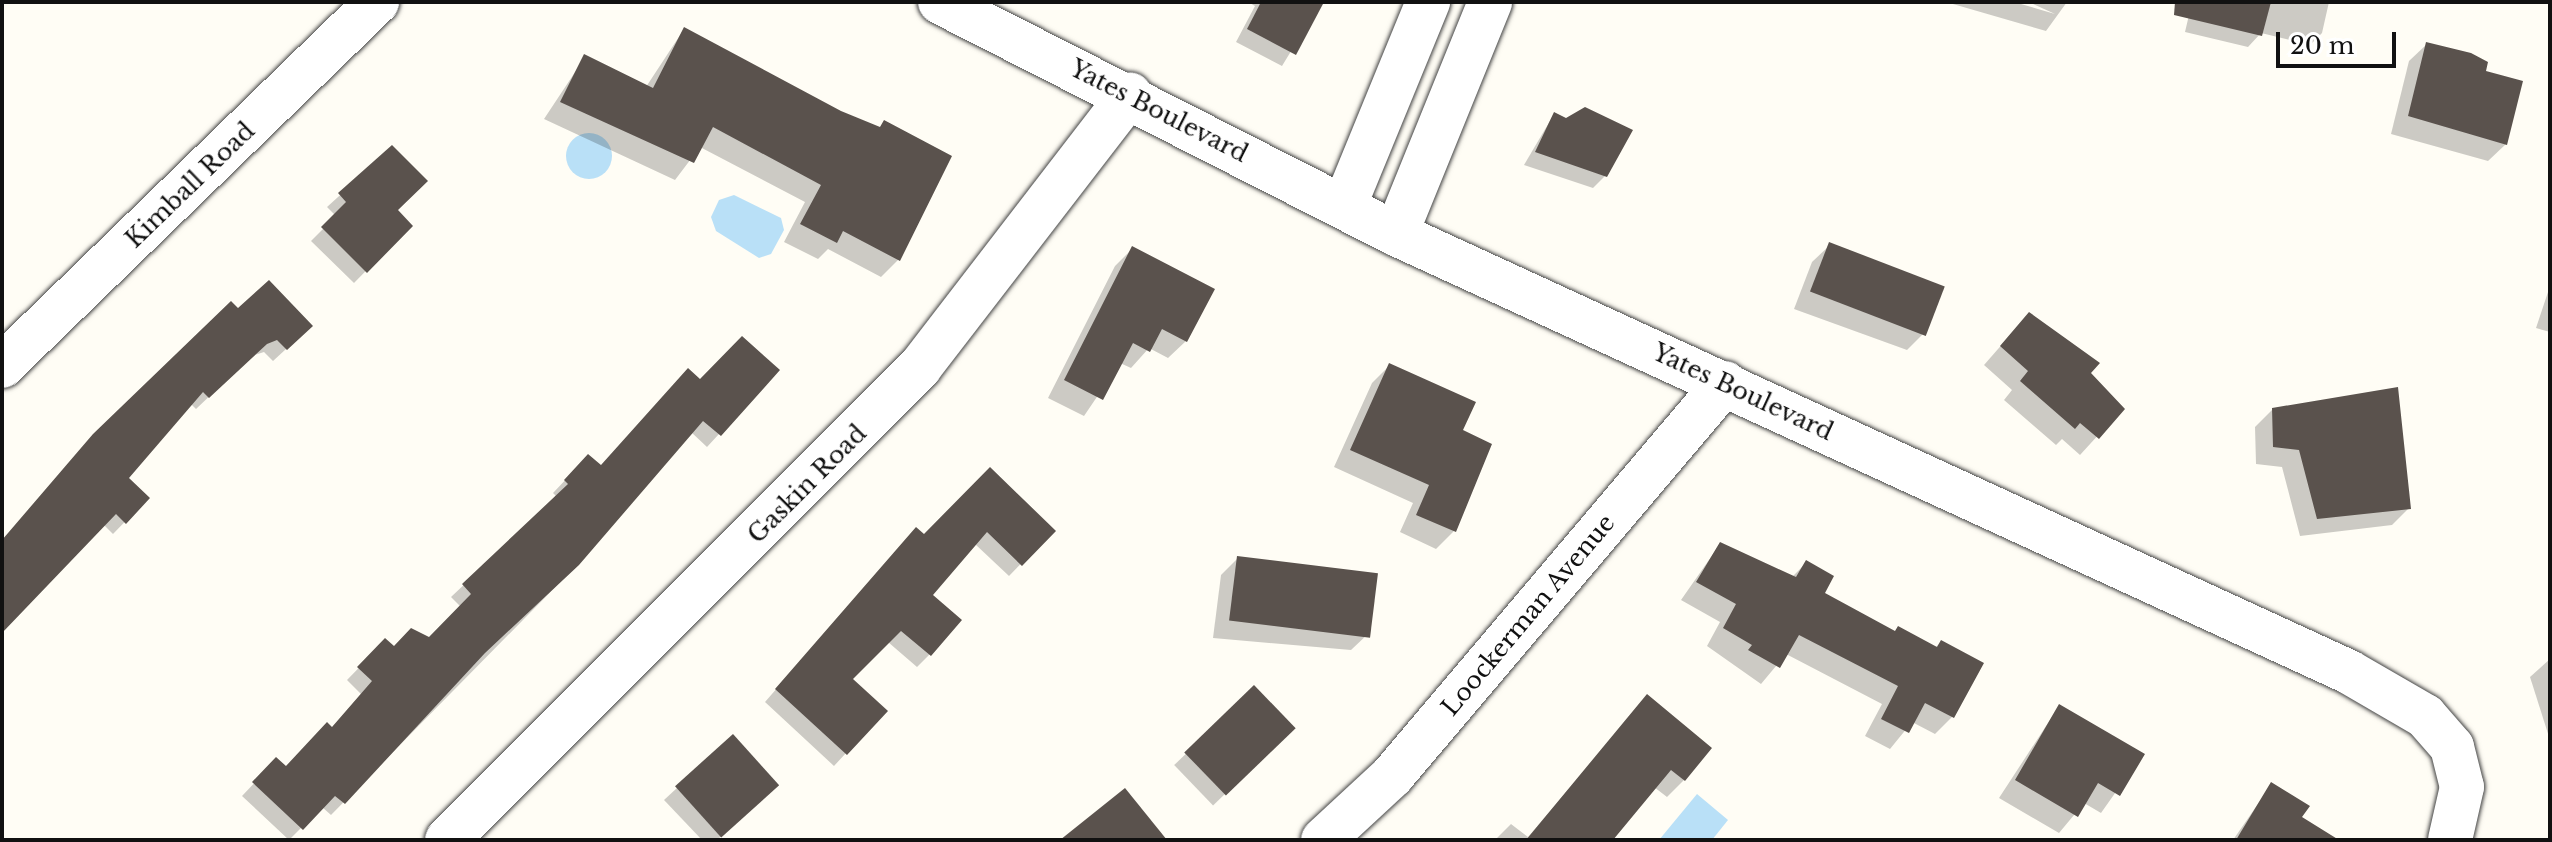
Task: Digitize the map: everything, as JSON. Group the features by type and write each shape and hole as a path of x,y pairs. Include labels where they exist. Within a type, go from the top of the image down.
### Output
{"street":[{"name":"Kimball Road","path":"2,366 377,2"},
{"name":"Yates Boulevard","path":"940,2 1130,94 1396,234 2349,672 2425,716 2452,747 2462,787 2450,840"},
{"path":"1344,207 1428,2"},
{"path":"1396,234 1490,2"},
{"name":"Gaskin Road","path":"447,840 909,379 1130,94"},
{"name":"Loockerman Avenue","path":"1323,840 1392,776 1725,383"}],"water":[{"path":"589,133 605,140 612,156 605,172 589,179 573,172 566,156 573,140"},
{"path":"734,195 781,218 784,230 771,254 759,258 716,231 711,217 719,200"},
{"path":"1697,794 1728,820 1712,840 1659,840"}],"building":[{"path":"1261,2 1324,2 1296,55 1247,29"},
{"path":"2175,2 2271,2 2262,36 2174,15"},
{"path":"684,27 841,111 880,127 884,120 952,156 900,261 843,231 837,243 800,224 821,185 713,127 694,163 560,102 584,54 653,88"},
{"path":"2426,42 2471,53 2488,62 2486,71 2523,81 2507,145 2408,116"},
{"path":"1585,107 1633,130 1607,177 1535,152 1554,112 1566,118"},
{"path":"392,145 428,181 398,210 413,226 367,273 321,227 346,202 338,193"},
{"path":"1829,242 1945,286 1926,336 1810,291"},
{"path":"1132,246 1215,289 1187,342 1162,329 1150,352 1133,343 1103,400 1064,380"},
{"path":"269,280 313,326 287,350 277,340 267,344 209,398 203,392 129,478 150,498 126,524 116,514 2,633 2,540 93,434 231,301 238,308"},
{"path":"2029,312 2100,363 2091,373 2125,409 2099,439 2080,423 2075,429 2020,381 2028,371 2000,346"},
{"path":"742,336 780,370 721,436 703,421 579,565 485,653 345,804 335,796 303,830 252,782 276,757 286,766 327,722 332,727 372,681 357,667 385,638 394,646 411,628 429,637 471,594 462,584 568,484 564,480 588,454 601,465 688,368 700,379"},
{"path":"1389,363 1476,402 1463,430 1492,444 1456,532 1416,515 1429,485 1350,450"},
{"path":"2398,387 2411,509 2317,519 2299,450 2273,447 2272,408"},
{"path":"990,467 1056,531 1022,566 987,532 933,595 962,620 931,656 901,631 853,679 888,711 847,755 775,689 916,527 924,534"},
{"path":"1720,542 1796,577 1806,560 1834,576 1825,593 1895,631 1898,626 1937,647 1941,640 1984,663 1954,718 1925,703 1909,733 1881,719 1898,686 1799,635 1780,668 1748,650 1752,645 1723,628 1736,604 1696,582"},
{"path":"1237,556 1378,573 1370,638 1229,621"},
{"path":"1254,685 1296,728 1226,796 1184,752"},
{"path":"1647,694 1712,748 1685,781 1671,770 1613,840 1526,840"},
{"path":"2059,704 2145,754 2120,796 2098,783 2078,817 2015,780"},
{"path":"733,734 779,785 721,837 675,786"},
{"path":"2271,782 2310,806 2302,817 2339,840 2236,840"},
{"path":"1125,788 1167,840 1060,840"}]}
